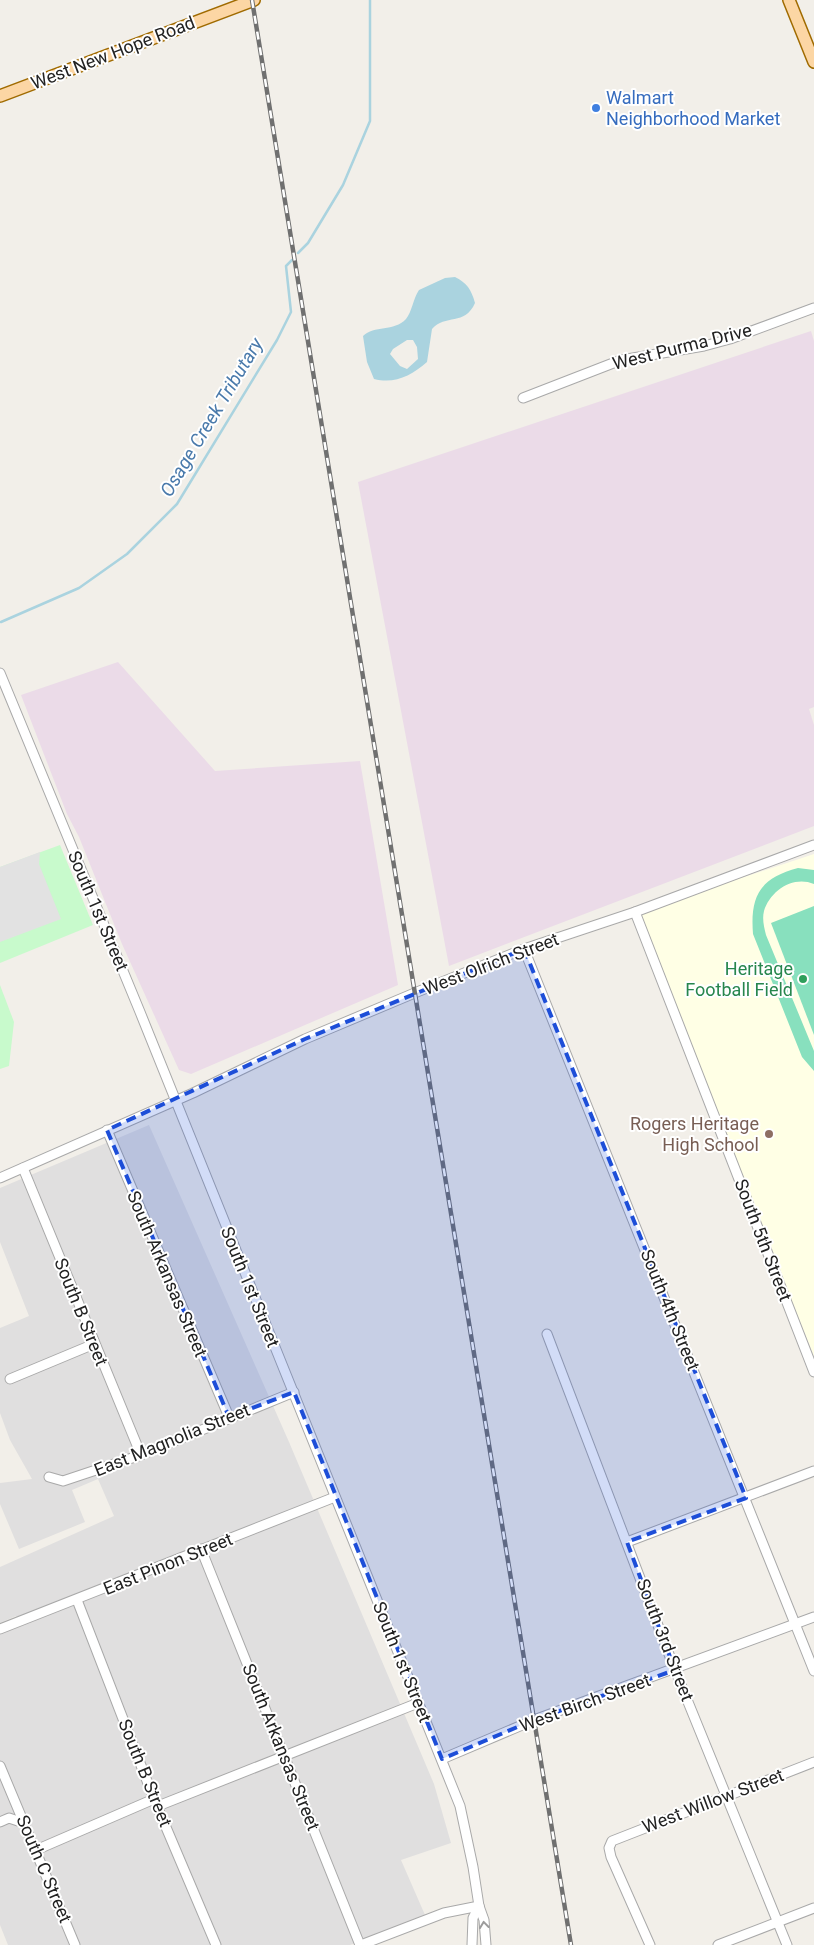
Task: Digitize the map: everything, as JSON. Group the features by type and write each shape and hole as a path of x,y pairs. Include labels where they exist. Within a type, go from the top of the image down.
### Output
{"main road":[{"name":"West New Hope Road","path":"0,96 254,0"},
{"path":"789,0 814,62"}],"street":[{"name":"West Purma Drive","path":"522,398 621,360 721,341 814,308"},
{"name":"South 1st Street","path":"0,673 294,1392 460,1806 479,1906 484,1920 486,1945"},
{"name":"West Olrich Street","path":"0,1178 305,1040 524,949 634,912 814,845"},
{"name":"South 5th Street","path":"634,912 814,1372"},
{"name":"South 4th Street","path":"524,949 814,1671"},
{"name":"South Arkansas Street","path":"107,1130 229,1417"},
{"name":"South B Street","path":"23,1168 141,1455"},
{"name":"South 3rd Street","path":"547,1334 675,1670 728,1795 787,1945"},
{"path":"10,1379 94,1344"},
{"name":"East Magnolia Street","path":"49,1477 64,1481 141,1455 229,1417 294,1392"},
{"path":"627,1542 814,1471"},
{"name":"East Pinon Street","path":"0,1629 335,1497"},
{"name":"South Arkansas Street","path":"201,1550 361,1945"},
{"name":"South B Street","path":"77,1600 156,1802 216,1945"},
{"name":"West Birch Street","path":"442,1759 534,1720 675,1670 814,1617"},
{"path":"36,1850 156,1802 418,1703"},
{"name":"West Willow Street","path":"650,1945 611,1857 609,1848 612,1841 814,1762"},
{"name":"South C Street","path":"0,1766 76,1945"},
{"path":"0,1822 9,1818 24,1823"},
{"name":"South 1st Street","path":"472,1945 473,1918 479,1906"},
{"path":"361,1945 444,1913 479,1906"},
{"path":"718,1945 814,1908"}],"highlighted area":[{"path":"524,949 746,1498 627,1542 675,1670 534,1720 442,1759 294,1392 229,1417 107,1130 305,1039"}],"shaded area":[{"path":"811,331 814,341 814,707 809,709 814,725 814,826 449,966 358,482"},
{"path":"118,662 215,771 360,761 398,985 191,1074 179,1070 122,944 79,837 67,814 21,695"},
{"path":"40,852 39,864 61,919 0,942 0,867"},
{"name":"Rogers Heritage High School","path":"814,854 814,1356 635,913"},
{"path":"149,1125 289,1442 434,1784 451,1843 401,1860 425,1915 350,1945 8,1945 0,1925 0,1633 20,1625 16,1616 0,1623 0,1567 114,1516 98,1479 72,1490 85,1522 19,1549 0,1504 0,1483 32,1479 10,1440 0,1413 0,1328 29,1316 0,1242 0,1188"}],"green space":[{"path":"60,845 93,925 0,963 0,867"},
{"path":"798,868 814,870 814,884 806,882 791,883 777,891 767,904 763,920 766,935 814,1051 814,1071 802,1057 753,934 753,909 760,890 775,877"},
{"name":"Heritage Football Field","path":"814,906 814,1035 771,923"},
{"path":"0,985 14,1022 9,1066 0,1069"}],"water":[{"path":"455,277 468,287 475,303 471,310 466,315 443,322 432,329 427,362 421,367 409,375 396,380 374,379 367,362 363,336 401,323 408,316 419,290 445,278","holes":["407,340 413,340 417,347 418,359 407,369 400,366 390,354 393,349"]}],"waterway":[{"name":"Osage Creek Tributary","path":"298,253 308,243 343,185 370,121 370,0"},
{"name":"Osage Creek Tributary","path":"1,622 79,588 127,554 177,504 277,340 291,312 286,266 292,260"}],"railway":[{"path":"252,0 571,1945"}],"place":[{"name":"Walmart Neighborhood Market","path":"596,108"},
{"name":"Heritage Football Field","path":"803,979"},
{"name":"Rogers Heritage High School","path":"769,1134"}]}
